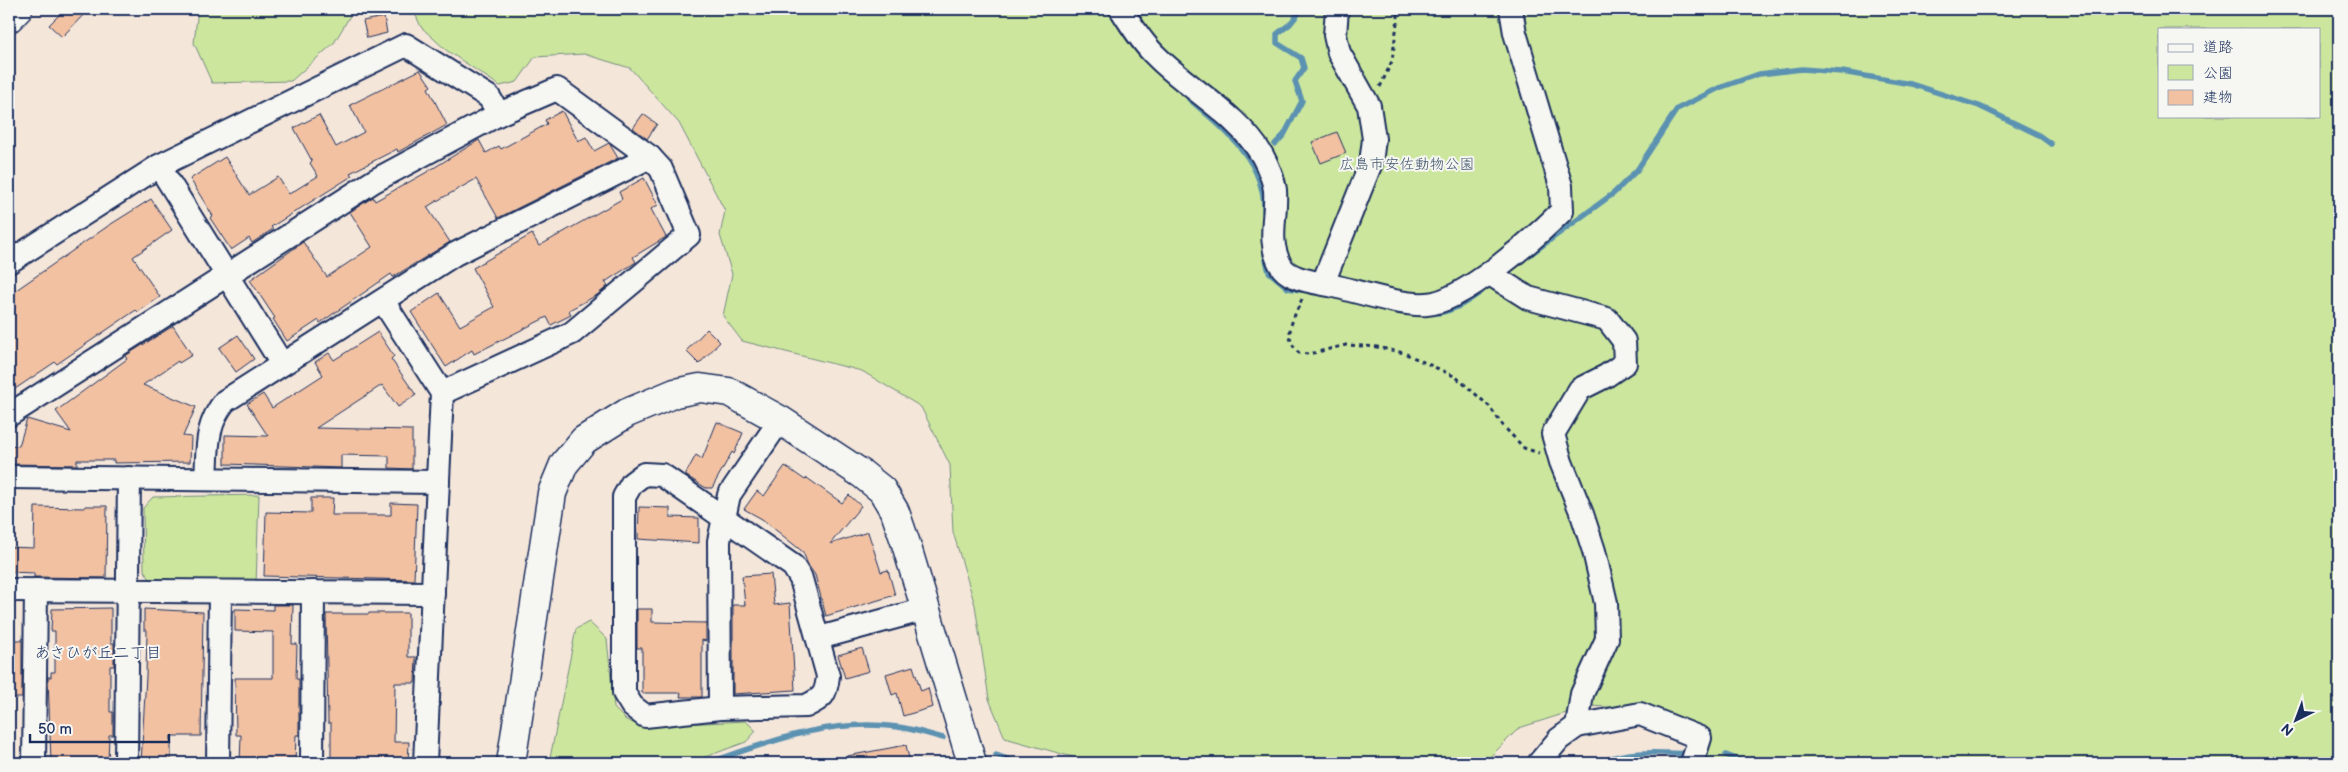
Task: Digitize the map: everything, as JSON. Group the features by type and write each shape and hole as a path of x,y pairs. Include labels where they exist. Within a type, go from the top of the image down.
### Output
{"street":[{"path":"9,18 18,9"},
{"path":"1121,9 1156,56 1242,130 1262,156 1275,189 1273,248 1281,267 1298,278 1396,300 1427,304 1447,300 1490,274 1508,257 1531,242 1562,211 1562,186 1516,33 1511,9"},
{"path":"1323,283 1371,163 1374,138 1369,106 1339,53 1335,35 1337,9"},
{"path":"9,262 159,166 406,45 489,97 499,114"},
{"path":"9,415 374,181 499,114 558,89 650,157 661,169 690,235 572,333 442,393"},
{"path":"206,479 209,430 215,414 225,401 455,254 650,157"},
{"path":"159,166 282,364"},
{"path":"1490,274 1528,298 1607,319 1624,341 1625,363 1580,390 1553,434 1561,462 1582,514 1600,571 1606,603 1607,639 1582,694 1578,726"},
{"path":"383,301 442,393 425,763"},
{"path":"511,763 552,493 564,464 584,440 626,412 675,393 700,388 729,392 780,420 862,474 882,490 895,512 972,763"},
{"path":"720,708 720,542 729,495 780,420"},
{"path":"644,474 662,475 792,566 802,579 819,638 828,676 827,690 819,700 806,706 720,708 645,716 632,706 624,693 624,497 632,483 644,474"},
{"path":"9,477 438,482"},
{"path":"126,763 129,478"},
{"path":"9,590 432,593"},
{"path":"34,763 36,590"},
{"path":"218,763 220,592"},
{"path":"312,763 313,592"},
{"path":"819,638 926,610"},
{"path":"1539,763 1559,739 1578,726 1640,714 1700,738 1692,763"}],"path":[{"path":"1369,106 1388,74 1392,61 1399,9"},
{"path":"1300,302 1289,327 1289,340 1299,353 1309,354 1346,345 1377,347 1404,354 1456,377 1489,406 1524,448 1561,462"}],"green space":[{"path":"198,9 354,9 334,43 291,81 212,83 194,43"},
{"name":"広島市安佐動物公園","path":"413,9 2339,9 2339,763 1700,763 1683,718 1650,709 1588,706 1519,728 1484,763 1094,763 1005,738 989,699 975,605 953,532 950,465 921,407 862,371 742,341 723,316 732,274 720,235 725,211 679,123 630,68 584,54 535,57 517,82 500,86 446,50 421,27"},
{"path":"259,495 256,585 152,582 144,570 143,508 153,497"},
{"path":"589,622 607,639 614,708 626,720 642,726 746,721 756,731 746,742 689,763 549,763 576,629"}],"building":[{"path":"65,9 89,9 62,37 49,25"},
{"path":"384,17 387,33 367,38 363,21"},
{"path":"420,70 431,86 428,88 447,125 398,152 397,149 350,173 352,176 271,227 273,229 252,243 249,238 231,250 210,218 213,216 190,179 225,157 249,195 278,177 289,194 318,176 294,128 319,115 336,147 364,132 350,105"},
{"path":"562,111 578,141 586,137 594,151 609,143 618,158 498,218 476,179 427,207 450,242 393,277 391,274 320,323 319,320 287,341 273,319 275,318 250,280 303,242 327,277 372,247 350,212 373,197 375,201 427,172 479,140 486,153 499,146 501,149 547,124 545,120"},
{"path":"643,114 657,124 647,139 633,128"},
{"path":"1337,132 1346,153 1321,163 1312,142"},
{"path":"644,178 658,205 651,209 666,237 633,257 636,262 605,282 608,286 597,295 569,310 571,315 551,325 547,317 474,354 472,350 446,367 411,312 439,293 460,326 494,307 473,268 532,234 539,246 622,199 619,192"},
{"path":"151,199 172,230 133,257 160,297 138,312 136,310 57,364 55,362 15,389 9,380 9,295 108,226"},
{"path":"173,326 192,355 179,363 178,361 143,385 196,407 183,436 191,437 190,462 114,463 114,460 77,460 77,465 9,464 9,445 19,446 27,419 71,432 56,411 127,359 125,356"},
{"path":"707,329 720,342 699,364 686,351"},
{"path":"378,332 394,356 391,359 416,395 398,407 382,385 316,428 412,430 412,469 389,468 389,456 341,455 341,468 225,464 225,435 268,436 247,404 263,394 272,408 323,375 315,362 329,353 334,360"},
{"path":"238,335 254,359 236,372 219,348"},
{"path":"717,422 743,433 734,454 732,452 712,488 706,488 685,475 696,455 702,459"},
{"path":"785,466 805,480 807,478 842,503 849,495 861,506 830,544 868,532 881,572 888,570 895,595 826,616 815,575 808,565 803,552 762,519 744,509 757,491 764,496"},
{"path":"311,498 333,498 332,515 391,515 391,503 417,504 414,580 264,576 266,512 311,513"},
{"path":"85,506 107,506 106,578 34,577 34,573 9,572 9,547 34,548 35,507 85,508"},
{"path":"639,507 670,508 670,517 699,518 699,543 638,539"},
{"path":"771,574 774,605 790,603 795,690 733,694 733,605 745,605 742,576"},
{"path":"273,605 293,605 292,644 297,644 296,679 299,679 299,735 296,735 295,763 240,763 241,735 236,735 235,678 273,678 273,632 235,631 235,609 273,610"},
{"path":"111,608 111,643 114,643 114,666 110,666 110,712 113,712 113,735 109,735 108,763 51,763 48,677 51,677 51,672 55,672 55,631 51,631 52,609"},
{"path":"144,609 203,612 201,736 171,736 171,763 141,763 147,630 144,630"},
{"path":"637,609 652,609 652,622 706,623 706,641 702,640 702,697 680,697 681,693 642,693 642,648 637,648"},
{"path":"408,613 408,657 416,657 415,683 395,683 394,742 409,742 408,763 331,761 331,723 328,723 326,614"},
{"path":"9,640 22,640 22,698 9,698"},
{"path":"862,648 869,671 845,678 838,655"},
{"path":"913,666 921,691 928,688 933,707 903,716 897,693 892,695 886,674"},
{"path":"906,745 910,763 848,763 847,756"}],"waterway":[{"path":"1275,144 1284,135 1302,101 1295,81 1304,68 1301,58 1277,43 1277,34 1290,24 1302,9"},
{"path":"1528,256 1614,193 1637,170 1677,109 1719,88 1759,74 1802,69 1842,72 1911,84 1979,106 2037,134 2051,144"},
{"path":"1189,99 1228,134 1250,161 1258,176 1264,211"},
{"path":"1265,255 1269,272 1288,288 1301,290"},
{"path":"1426,313 1449,311 1482,291"},
{"path":"708,763 801,733 848,726 898,727 943,738"},
{"path":"1601,763 1632,754 1690,754"},
{"path":"996,755 1019,763"},
{"path":"1726,755 1747,763"}],"district":[{"name":"あさひが丘二丁目","path":"98,652"}]}
